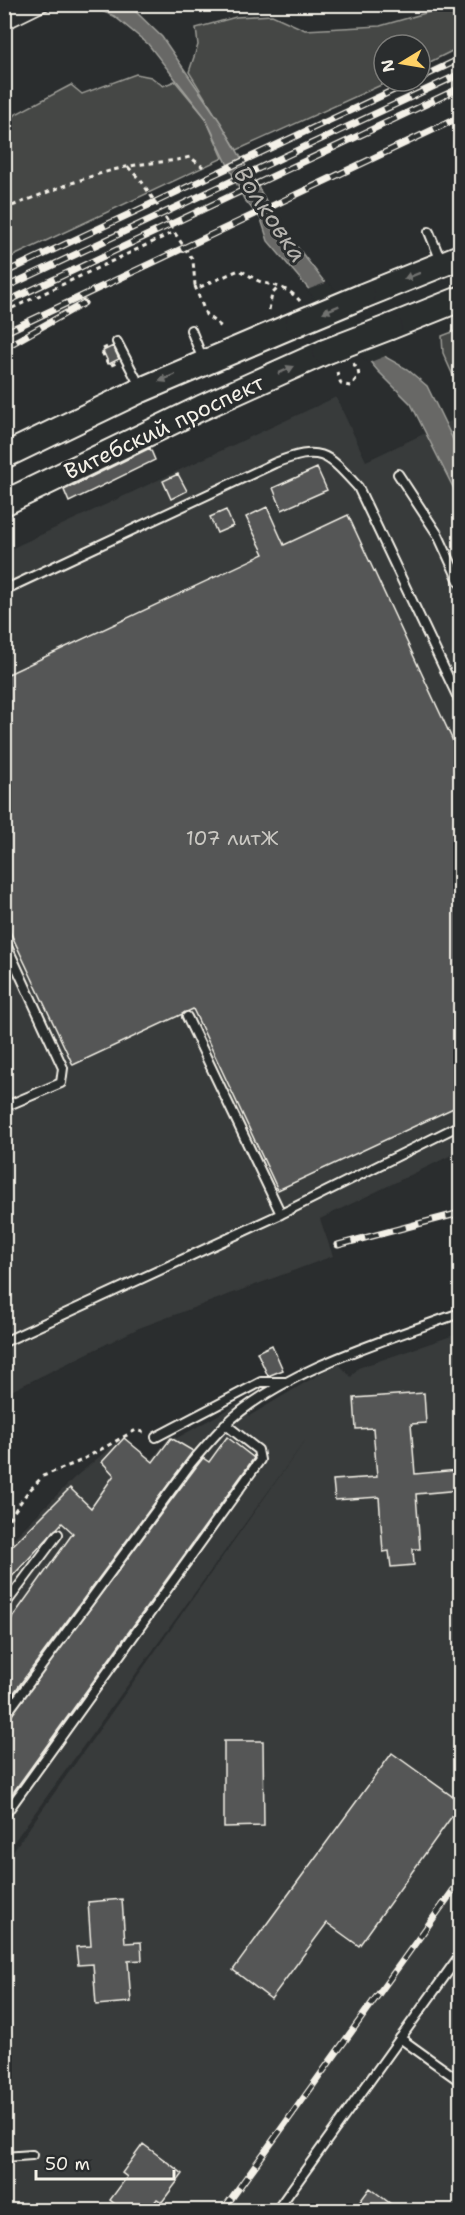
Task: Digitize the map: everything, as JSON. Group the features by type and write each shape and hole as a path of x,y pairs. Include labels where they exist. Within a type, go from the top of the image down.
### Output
{"main road":[{"name":"Витебский проспект","path":"4,456 204,362 451,261"},
{"name":"Витебский проспект","path":"4,503 201,408 325,352 460,298"}],"lane":[{"path":"429,232 451,261"},
{"path":"191,330 204,362"},
{"path":"117,342 141,390"},
{"path":"4,590 275,462 309,452 323,455 335,462 358,487 460,702"},
{"path":"398,474 438,535 460,583"},
{"path":"4,940 63,1068 61,1083 4,1107"},
{"path":"187,1017 281,1214"},
{"path":"4,1342 281,1214 460,1125"},
{"path":"4,1717 191,1463 225,1424 246,1408 289,1382 328,1362 460,1313"},
{"path":"156,1437 261,1382 289,1382"},
{"path":"4,1816 260,1460 258,1450 225,1424"},
{"path":"4,1606 58,1534"},
{"path":"277,2211 460,1955"},
{"path":"400,2038 460,2081"},
{"path":"4,2157 32,2155"}],"path":[{"path":"4,208 128,167 172,162 190,157 203,167"},
{"path":"128,167 142,182 193,260 195,285 206,315 223,328"},
{"path":"4,312 174,232"},
{"path":"195,285 200,287 239,270 263,283 271,282 279,287 272,294 269,310"},
{"path":"4,1526 27,1493 43,1476 78,1462 136,1430 156,1437"}],"shaded area":[{"path":"445,5 460,5 460,47 432,61 432,33 372,33 372,89 237,150 189,72 198,45 196,28 236,17 272,15 305,30 380,26"},
{"path":"136,74 151,77 163,86 175,81 205,117 223,158 5,260 5,127 16,114 71,85 82,94"},
{"path":"460,329 460,391 443,353 442,336"},
{"path":"336,397 366,461 453,420 460,420 460,1151 320,1219 333,1256 139,1328 5,1394 4,552"},
{"path":"460,1333 460,2210 5,2210 5,1862 307,1438 5,1854 5,1547 74,1478 123,1437 152,1459 170,1436 177,1438 243,1401 249,1416 338,1363 351,1377 358,1368"}],"water":[{"name":"Волковка","path":"87,5 115,5 135,11 162,37 221,123 280,225 372,343 387,358 407,369 427,386 460,454 460,501 411,404 378,371 268,241 261,219 244,199 205,117 148,44 114,16"}],"pier":[{"path":"328,282 388,355 368,363 307,290"}],"building":[{"path":"113,346 119,359 109,364 103,351"},
{"path":"150,448 155,460 69,502 64,490"},
{"path":"317,468 327,490 282,510 273,488"},
{"path":"178,474 187,491 171,499 163,481"},
{"path":"267,507 284,545 348,515 460,756 460,1105 278,1190 193,1009 73,1065 4,919 4,676 264,554 246,517"},
{"path":"226,510 233,526 217,533 210,517"},
{"path":"272,1345 283,1370 268,1376 257,1352"},
{"path":"424,1393 426,1423 411,1424 415,1474 458,1470 460,1490 416,1494 420,1549 413,1549 414,1565 391,1567 389,1551 383,1552 379,1497 335,1500 333,1480 377,1477 373,1428 356,1429 354,1398"},
{"path":"227,1437 254,1458 4,1805 4,1723 203,1458 209,1462"},
{"path":"124,1438 153,1462 171,1438 193,1451 4,1706 4,1629 73,1533 62,1523 4,1585 4,1539 12,1546 70,1488 91,1508 114,1475 102,1462"},
{"path":"224,1741 263,1741 264,1826 224,1827"},
{"path":"392,1753 460,1802 460,1805 359,1946 327,1923 271,1999 233,1970"},
{"path":"122,1899 125,1943 141,1942 142,1960 128,1961 131,2002 96,2005 93,1964 78,1965 76,1947 91,1946 88,1902"},
{"path":"143,2144 183,2174 162,2202 157,2199 148,2211 124,2211 110,2200 127,2177 122,2173"},
{"path":"370,2188 400,2211 353,2211"}],"tram line":[{"path":"4,31 59,4"}],"railway":[{"path":"432,72 460,59"},
{"path":"4,288 460,74"},
{"path":"4,303 460,88"},
{"path":"4,273 387,93"},
{"path":"4,333 460,117"},
{"path":"4,348 84,303"},
{"path":"338,1245 460,1213"},
{"path":"223,2210 460,1881"}]}
